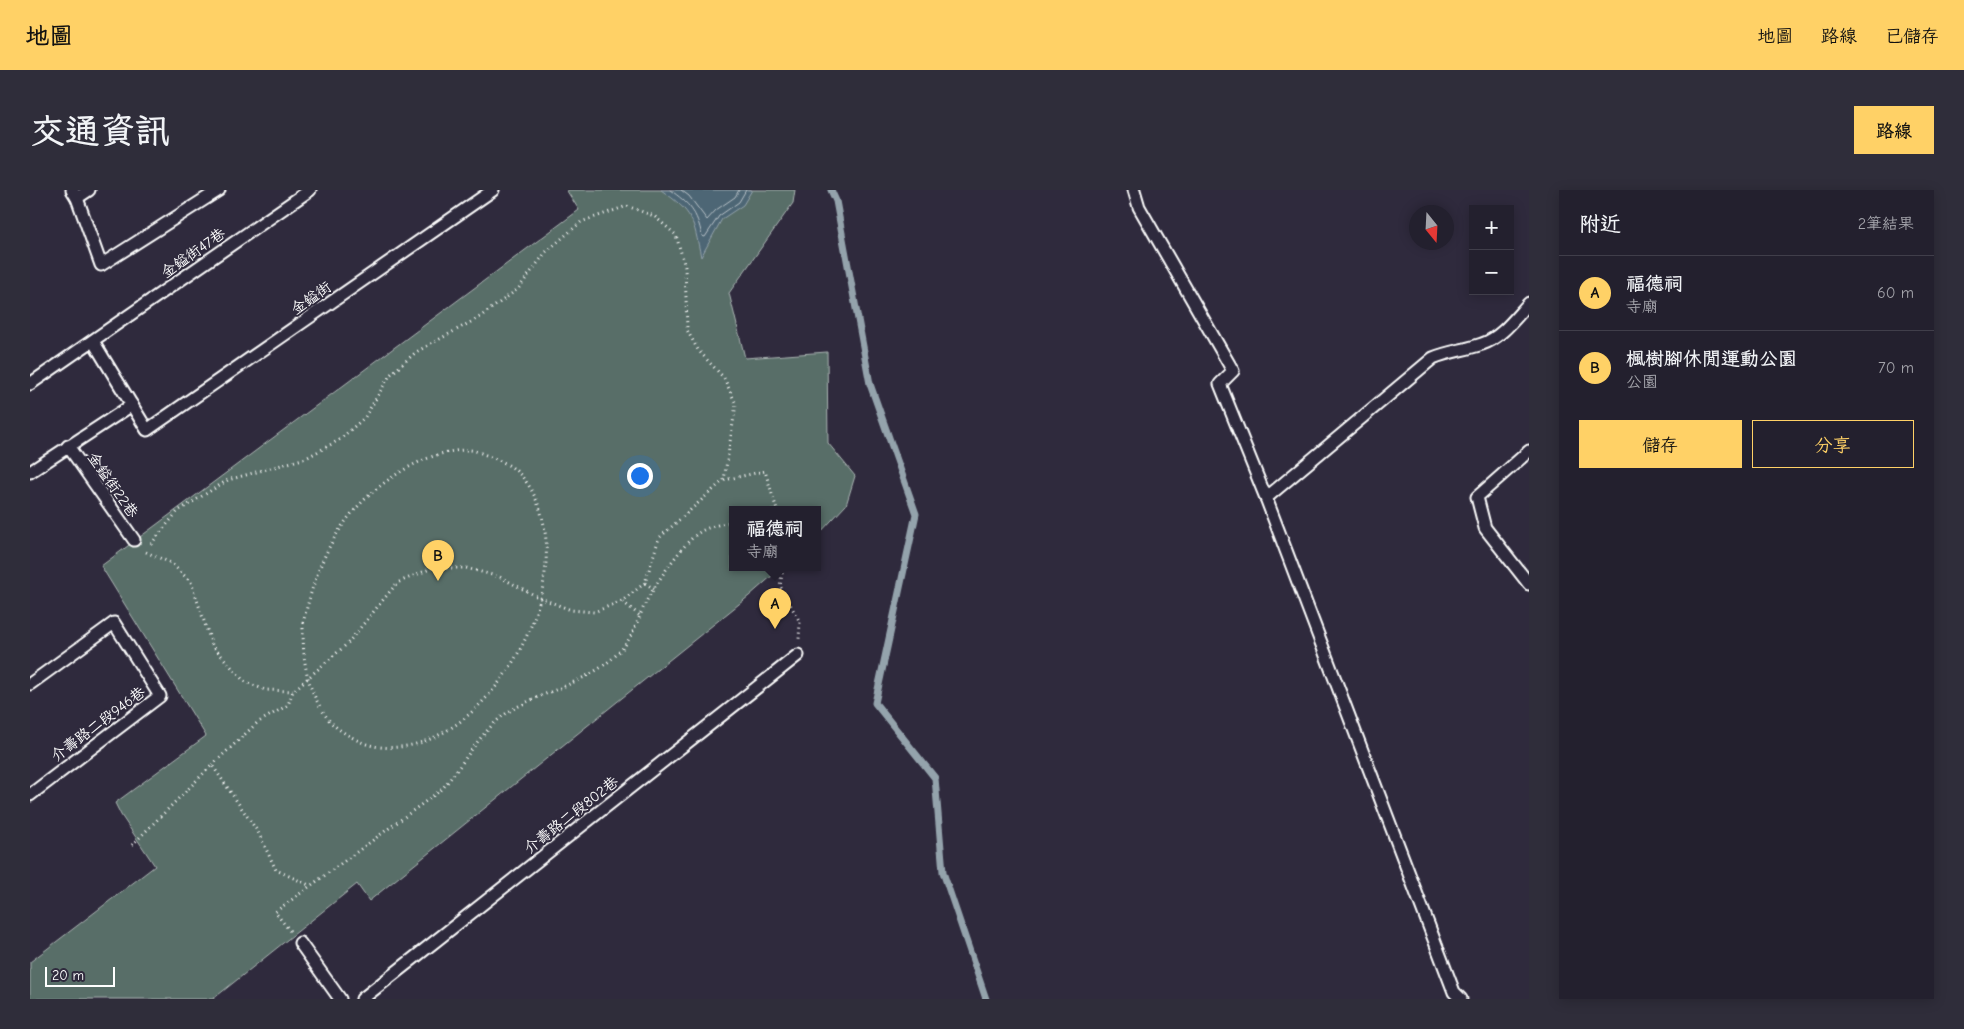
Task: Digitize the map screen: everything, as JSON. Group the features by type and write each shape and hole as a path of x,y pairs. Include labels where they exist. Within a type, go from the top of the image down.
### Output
{"lane":[{"path":"89,190 74,194 101,265 219,190"},
{"name":"金鎰街47巷","path":"30,384 310,190"},
{"name":"金鎰街","path":"132,405 147,430 493,190"},
{"path":"1134,190 1139,207 1232,371 1220,384 1266,498 1454,992 1461,999"},
{"path":"1266,498 1433,358 1452,350 1483,344 1506,328 1529,303"},
{"path":"30,472 132,405 93,341"},
{"name":"金鎰街22巷","path":"68,446 134,540"},
{"path":"1529,451 1477,497 1485,528 1529,584"},
{"name":"介壽路二段946巷","path":"30,684 114,623 160,696 30,795"},
{"name":"介壽路二段802巷","path":"362,999 798,655"},
{"path":"300,943 340,999"}],"path":[{"path":"293,691 265,690 244,681 212,645 192,582 171,563 145,551 178,511 228,480 306,458 339,440 365,417 390,375 416,352 480,317 518,289 546,252 581,222 627,206 654,216 676,235 685,267 687,330 698,350 724,378 736,404 724,480"},
{"path":"470,449 511,465 532,492 543,516 546,545 544,578 540,598 534,617 504,676 491,695 439,737 420,743 388,748 366,745 337,730 314,697 303,653 304,623 312,584 325,552 359,504 398,473 436,456 470,449"},
{"path":"132,845 229,746 257,723 288,705 293,691 347,644 397,583 432,568 466,568 500,577 540,598 570,610 594,612 622,601 645,583 659,538 724,480 765,471 777,506"},
{"path":"300,943 275,912 441,790 458,771 491,725 517,707 579,681 605,665 622,650 654,589 678,555 700,532 729,523"},
{"path":"782,571 780,586 800,622 798,655"},
{"path":"645,583 654,589"},
{"path":"622,601 640,616"},
{"path":"212,765 258,832 276,870 311,886"}],"green space":[{"path":"795,190 793,203 729,293 745,358 827,352 828,443 855,476 846,505 821,532 821,506 729,506 729,571 778,571 369,901 357,884 213,999 30,999 30,962 155,866 115,803 206,736 101,566 579,210 567,191"}],"water":[{"path":"661,190 752,190 743,205 722,219 701,257 694,225 686,211"}],"waterway":[{"path":"831,190 836,201 870,384 916,514 875,703 935,778 943,872 986,999"}],"place":[{"name":"楓樹腳休閒運動公園","path":"438,581"},
{"name":"福德祠","path":"775,629"}]}
